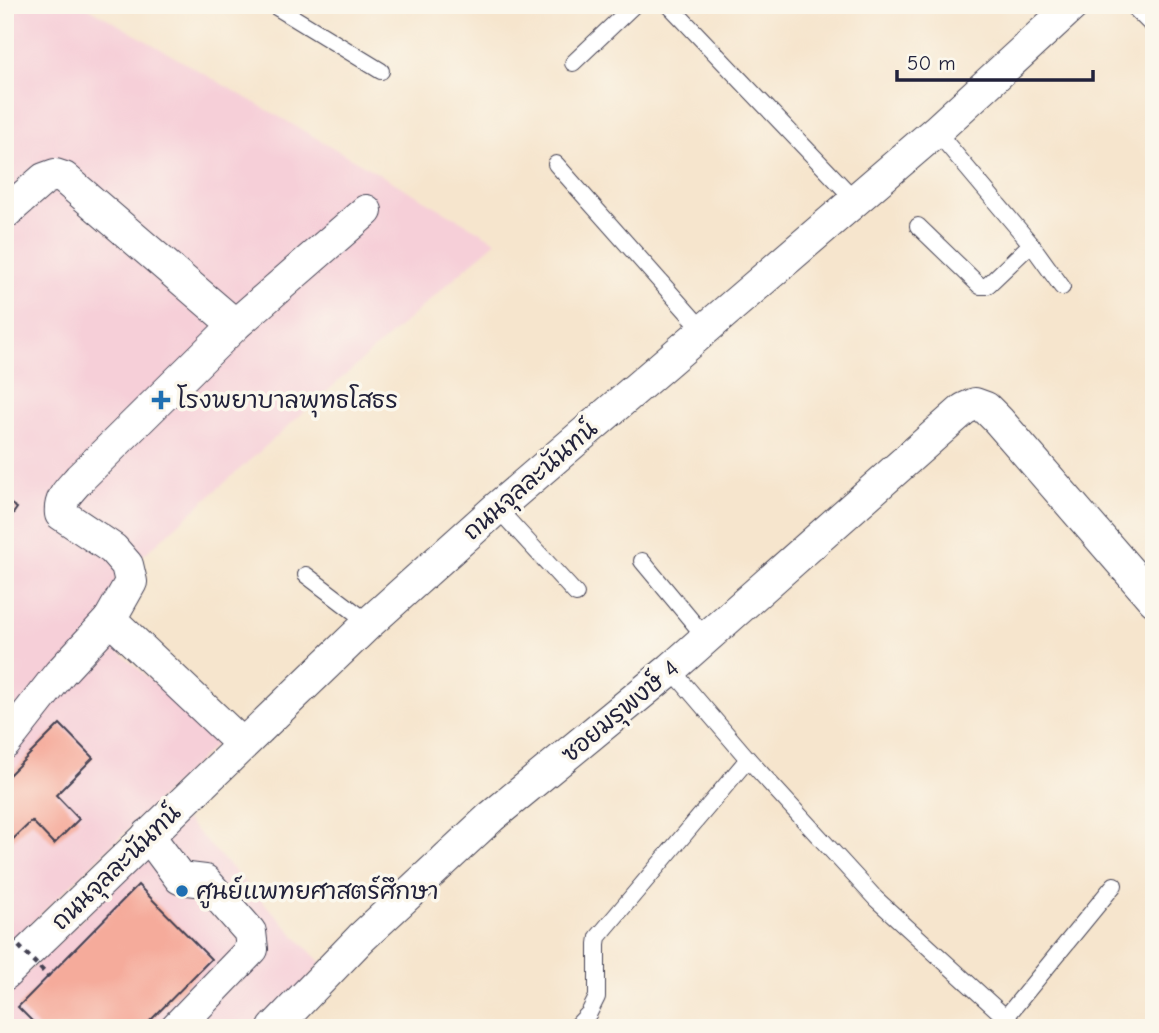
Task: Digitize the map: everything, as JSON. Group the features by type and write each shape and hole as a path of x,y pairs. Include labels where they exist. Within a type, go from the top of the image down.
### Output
{"street":[{"name":"ถนนจุลละนันทน์","path":"5,974 369,623 497,508 936,131 1073,5"},
{"path":"1143,5 1154,16"},
{"path":"5,212 44,179 55,175 64,178 235,325"},
{"path":"5,743 60,673 110,619 131,582 127,565 113,549 61,514 60,505 63,498 235,325 366,211"},
{"name":"ซอยมรุพงษ์ 4","path":"274,1028 361,938 491,817 706,638 964,409 975,404 986,408 998,420 1154,600"},
{"path":"110,619 242,744"},
{"path":"148,835 180,878 205,881 250,932 252,950 176,1028"}],"lane":[{"path":"273,5 381,71"},
{"path":"573,63 634,5"},
{"path":"669,5 855,200"},
{"path":"936,131 1031,244 1062,287"},
{"path":"556,164 704,331"},
{"path":"918,226 980,286 989,284 1031,244"},
{"path":"497,508 576,594"},
{"path":"642,561 706,638"},
{"path":"306,575 369,623"},
{"path":"671,668 748,759 876,899 1012,1022 1114,885"},
{"path":"575,1028 589,1013 597,997 598,937 748,759"}],"path":[{"path":"5,932 49,977"}],"shaded area":[{"name":"โรงพยาบาลพุทธโสธร","path":"23,5 84,5 496,241 139,559 145,582 114,647 219,741 5,949 5,24"},
{"name":"ศูนย์แพทยศาสตร์ศึกษา","path":"185,819 321,963 265,1028 5,1028 5,994"}],"building":[{"path":"5,500 17,508 5,525"},
{"path":"60,724 93,758 56,795 79,819 54,844 32,821 5,847 5,779"},
{"path":"138,885 211,959 143,1028 39,1028 18,1007"}],"place":[{"name":"โรงพยาบาลพุทธโสธร","path":"161,400"},
{"name":"ศูนย์แพทยศาสตร์ศึกษา","path":"182,891"}]}
